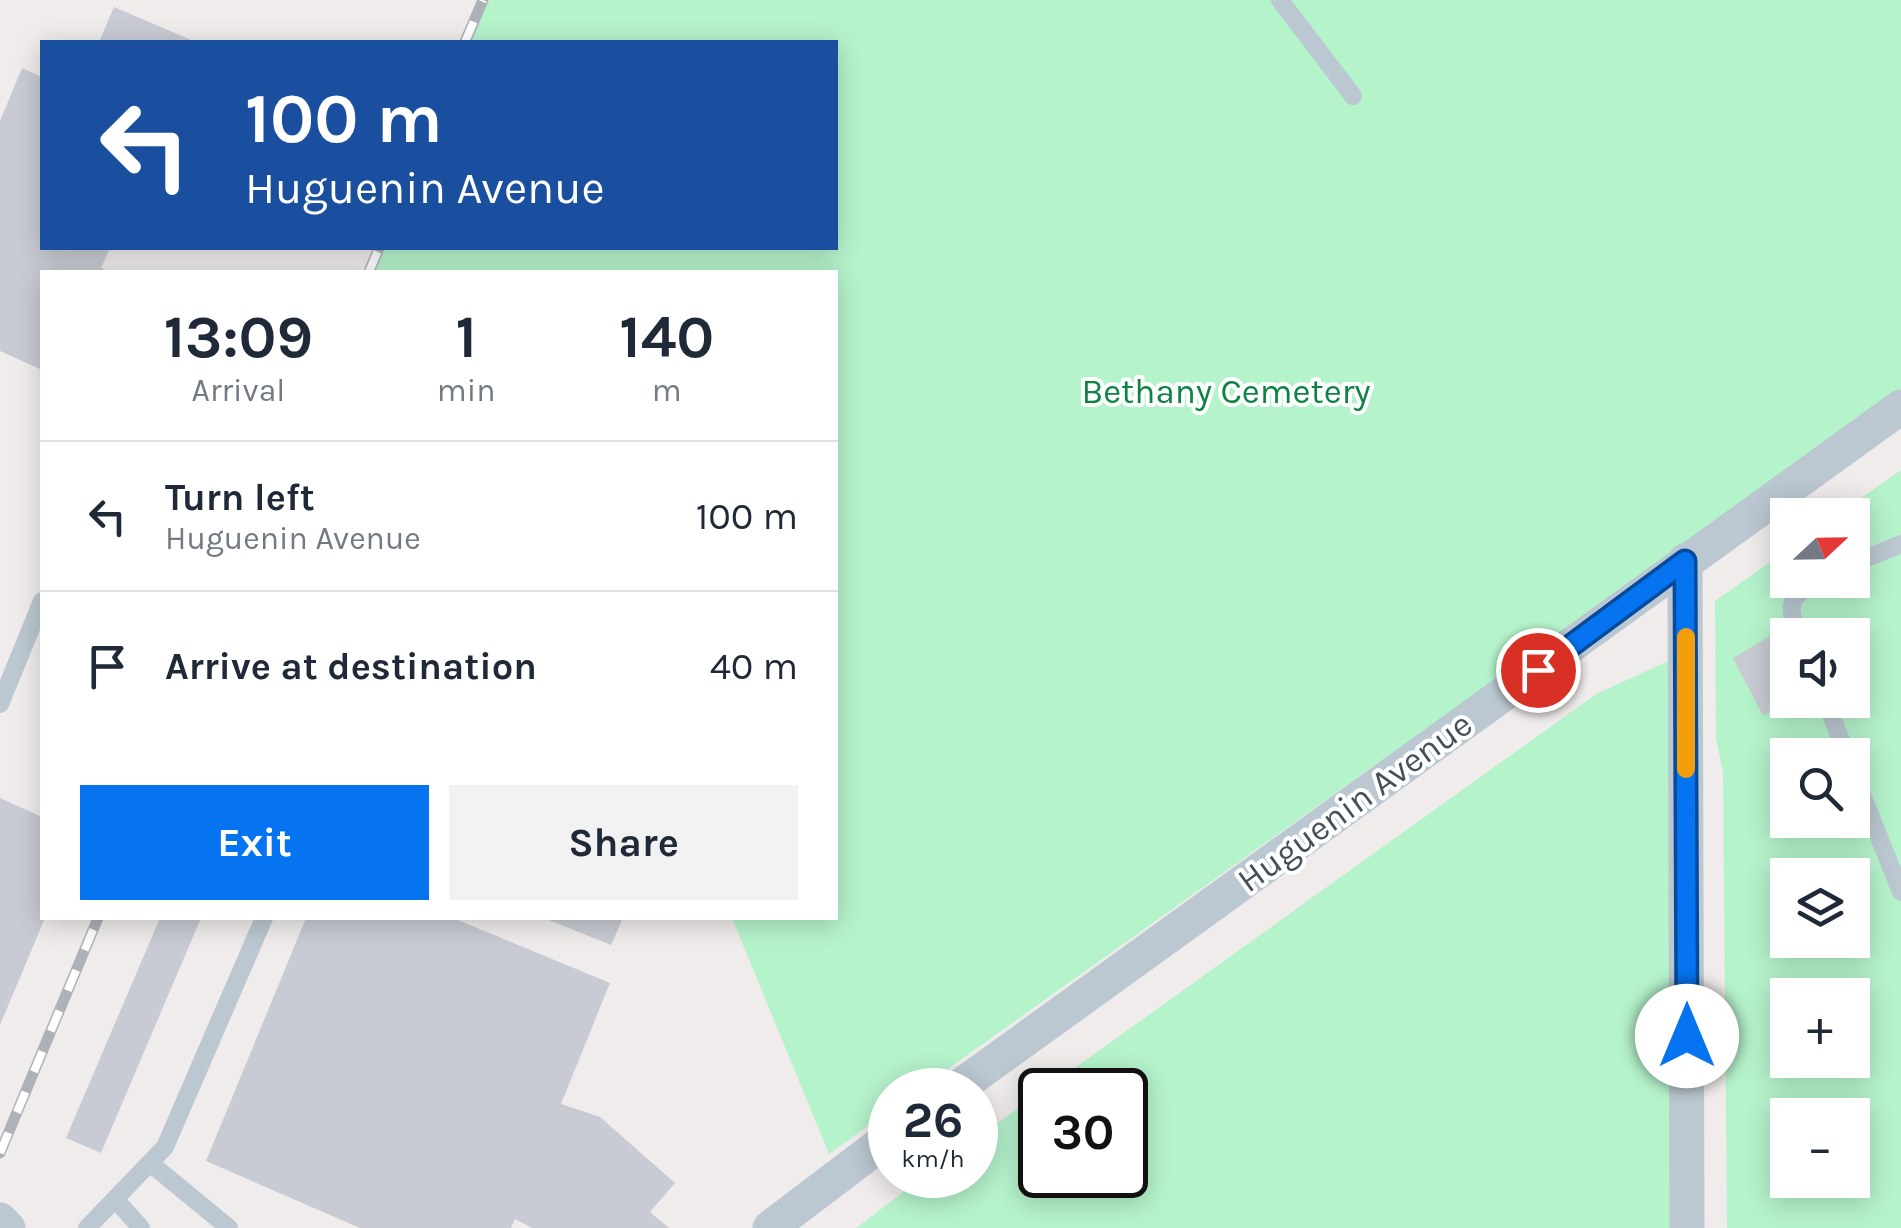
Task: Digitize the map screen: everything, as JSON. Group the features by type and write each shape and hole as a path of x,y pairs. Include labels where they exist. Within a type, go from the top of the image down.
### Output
{"street":[{"name":"Huguenin Avenue","path":"985,1068 1901,407"},
{"path":"1685,561 1688,1228"},
{"path":"770,1228 868,1153"},
{"path":"0,1220 8,1228"}],"lane":[{"path":"1280,0 1352,96"},
{"path":"1870,557 1900,546"},
{"path":"0,702 40,606"},
{"path":"1870,815 1901,892"},
{"path":"87,1228 165,1147 263,920"},
{"path":"150,1163 229,1228"},
{"path":"114,1199 141,1228"}],"green space":[{"name":"Bethany Cemetery","path":"483,0 1901,0 1901,391 949,1068 868,1068 868,1126 829,1154 733,920 838,920 838,270 370,270 378,250 838,250 838,40 466,40"},
{"path":"1901,470 1901,1228 1727,1228 1723,772 1716,738 1715,601 1770,562 1770,598 1870,598 1870,498 1861,498"},
{"path":"1686,653 1687,1228 856,1228 896,1198 998,1198 998,1123 1018,1109 1018,1198 1148,1198 1148,1068 1075,1068 1596,694"}],"building":[{"path":"114,7 191,40 100,40"},
{"path":"22,68 40,76 40,250 109,250 101,268 106,270 40,270 40,369 0,351 0,121"},
{"path":"1770,636 1770,712 1763,716 1733,658"},
{"path":"0,798 40,816 40,920 44,920 0,1025"},
{"path":"159,920 200,920 101,1153 66,1138"},
{"path":"305,920 458,920 610,983 561,1104 600,1117 675,1183 650,1212 669,1228 532,1228 515,1219 511,1228 360,1228 206,1161"},
{"path":"549,920 622,920 611,945"}],"railway":[{"path":"466,40 483,0"},
{"path":"370,270 378,250"},
{"path":"0,1153 97,920"}],"slow traffic":[{"path":"1686,637 1686,769"}],"route":[{"path":"1538,670 1685,561 1687,1036"}]}
